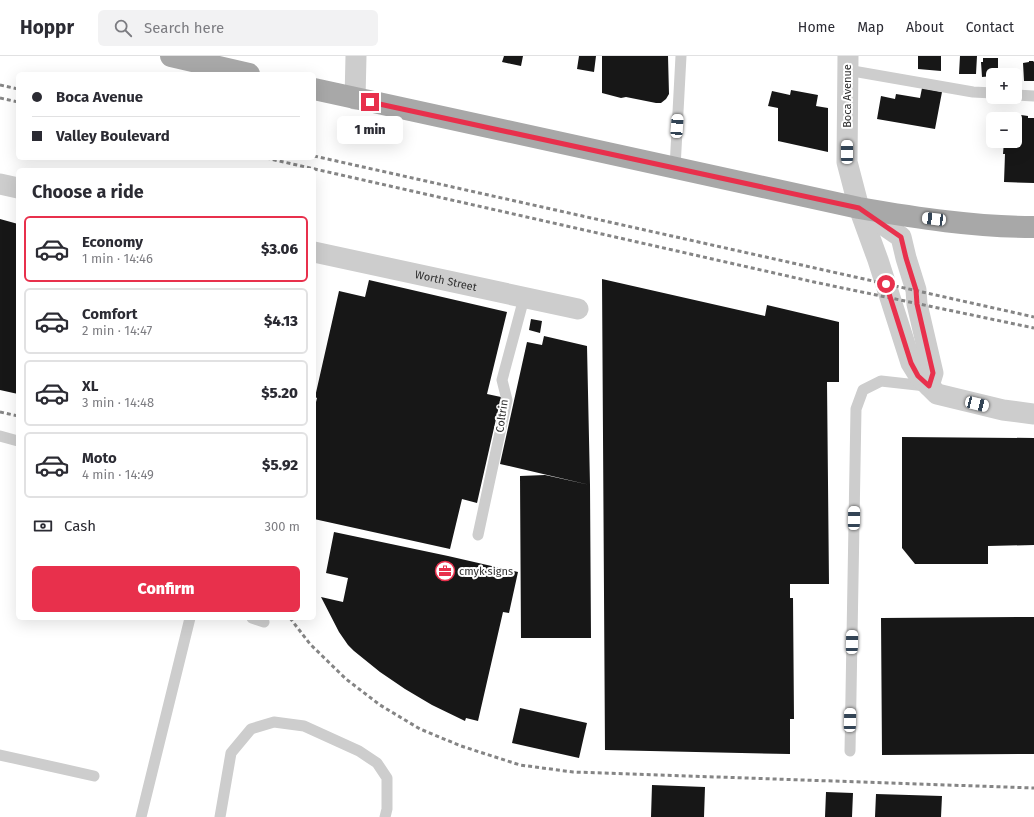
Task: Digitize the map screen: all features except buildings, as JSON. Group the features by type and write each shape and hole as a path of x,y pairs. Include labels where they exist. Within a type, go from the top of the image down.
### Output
{"main road":[{"path":"171,56 240,72"},
{"path":"316,89 859,208 958,222 1006,227 1034,227"}],"street":[{"path":"355,99 356,56"},
{"name":"Boca Avenue","path":"848,63 847,162 859,208 878,260 911,363 918,376 933,390"},
{"path":"0,184 16,188"},
{"path":"859,208 901,237 916,290 917,304 933,373 933,390 1003,410 1034,414"},
{"name":"Worth Street","path":"316,252 578,310"}],"lane":[{"path":"675,168 681,56"},
{"path":"848,63 973,92 986,93"},
{"path":"1022,95 1034,96"},
{"name":"Coltrin","path":"478,535 507,400 502,380 524,298"},
{"path":"850,751 856,409 863,390 881,381 933,390"},
{"path":"0,436 16,440"},
{"path":"141,817 190,620"},
{"path":"258,620 264,622"},
{"path":"220,817 231,753 251,729 274,722 304,726 359,751 377,763 387,778 386,817"},
{"path":"0,755 94,776"}],"railway":[{"path":"0,85 16,89"},
{"path":"0,98 16,102"},
{"path":"316,156 1034,317"},
{"path":"275,160 310,168"},
{"path":"316,169 814,282 1034,328"},
{"path":"0,412 16,416"},
{"path":"292,620 310,644 346,679 380,705 420,729 461,746 520,765 573,772 1034,788"}],"place":[{"name":"cmyk signs","path":"445,571"}],"route":[{"path":"370,102 859,208 901,237 916,290 917,304 933,373 929,386 918,376 911,363 886,284"}]}
